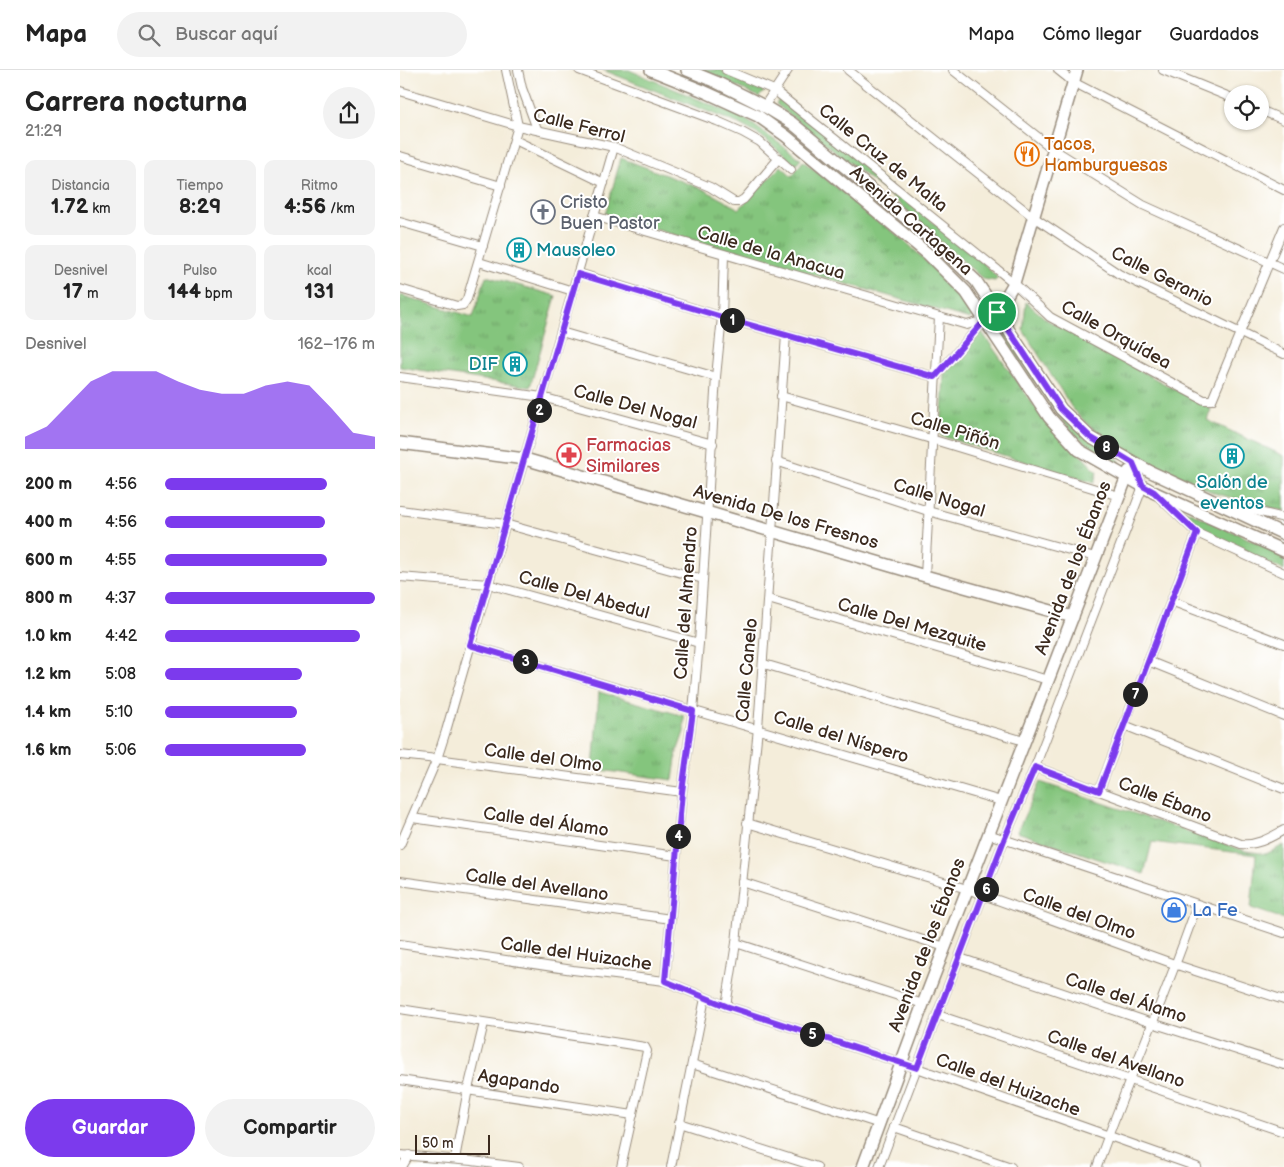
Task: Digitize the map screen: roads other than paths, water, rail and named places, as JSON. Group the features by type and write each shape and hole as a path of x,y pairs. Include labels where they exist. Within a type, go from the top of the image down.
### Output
{"street":[{"path":"400,289 457,306 463,305 468,299 518,126 506,70"},
{"path":"518,70 522,88 537,129"},
{"path":"580,70 717,120 760,142 792,170"},
{"name":"Avenida Cartagena","path":"650,70 792,124 937,244 976,281 1061,409 1090,437 1133,463 1284,534"},
{"name":"Avenida Cartagena","path":"687,70 716,82 761,111 786,136 928,254 966,292 1050,417 1079,450 1154,492 1284,551"},
{"name":"Calle Cruz de Malta","path":"726,70 774,90 1014,282"},
{"path":"761,111 788,70"},
{"name":"Calle Geranio","path":"848,70 1032,216 1119,274 1284,354"},
{"path":"953,70 1053,149 1144,205 1284,269"},
{"path":"1058,70 1073,82 1284,190"},
{"path":"935,377 985,320 997,312 1014,282 1032,216 1077,70"},
{"path":"1163,70 1224,95"},
{"name":"Calle Ferrol","path":"400,90 518,126 614,147 710,187 734,202 744,199 779,158"},
{"path":"1269,114 1284,120"},
{"path":"514,140 604,183"},
{"path":"400,845 437,759 614,147"},
{"path":"400,156 501,186"},
{"name":"Calle de la Anacua","path":"594,216 939,317 967,324 985,320"},
{"path":"400,222 483,246"},
{"path":"1239,333 1284,227"},
{"name":"Calle del Almendro","path":"665,981 682,792 693,711 699,643 716,377 722,317 724,255"},
{"path":"479,262 573,291"},
{"path":"578,274 935,377"},
{"name":"Calle Orquídea","path":"1014,282 1050,317 1204,400 1212,400 1239,333"},
{"path":"925,576 939,317"},
{"path":"561,332 716,377"},
{"name":"Calle Canelo","path":"726,1006 736,942 764,664 776,461 786,335"},
{"name":"Calle Del Nogal","path":"400,377 542,397 713,444"},
{"name":"Calle Piñón","path":"781,396 1119,496"},
{"name":"Avenida De los Fresnos","path":"400,443 525,459 925,576 1073,617"},
{"name":"Calle Nogal","path":"776,461 928,511 1095,557"},
{"name":"Avenida de los Ébanos","path":"864,1167 922,1004 1133,463"},
{"name":"Avenida de los Ébanos","path":"879,1167 1004,840 1035,767 1143,486 1133,463"},
{"path":"1154,492 1197,533 1284,573"},
{"path":"1210,499 1284,518"},
{"path":"400,510 505,524 703,580"},
{"path":"1099,791 1197,533"},
{"name":"Calle Del Abedul","path":"400,577 488,584 699,643"},
{"name":"Calle Del Mezquite","path":"768,599 1048,680"},
{"path":"1171,602 1284,644"},
{"name":"Calle del Níspero","path":"470,645 693,711 758,728 1001,801"},
{"path":"1148,661 1284,716"},
{"path":"764,664 1024,741"},
{"path":"1124,725 1284,789"},
{"name":"Calle del Olmo","path":"400,755 682,792"},
{"name":"Calle Ébano","path":"1035,767 1241,844 1247,845 1260,842 1284,830"},
{"name":"Calle del Álamo","path":"412,818 676,856"},
{"name":"Calle del Olmo","path":"748,823 967,889 1177,965 1284,1000"},
{"path":"988,834 1284,933"},
{"name":"Calle del Avellano","path":"400,881 671,919"},
{"path":"742,882 945,947"},
{"path":"1097,1167 1152,1023 1177,965 1198,905"},
{"path":"736,942 922,1004"},
{"name":"Calle del Huizache","path":"400,944 574,970 665,981 726,1006 917,1068 1108,1137 1198,1167"},
{"name":"Calle del Álamo","path":"960,958 1152,1023 1284,1065"},
{"path":"671,1167 705,998"},
{"path":"400,1009 645,1046 647,1051 621,1167"},
{"name":"Calle del Avellano","path":"938,1015 1284,1132"},
{"path":"455,1159 468,1089 484,1023"},
{"path":"692,1064 880,1124"},
{"name":"Agapando","path":"400,1080 633,1115"},
{"path":"679,1122 817,1167"},
{"path":"894,1127 1011,1167"},
{"path":"400,1155 455,1159 472,1164 518,1167"},
{"path":"402,1167 409,1156"}],"place":[{"name":"Tacos, Hamburguesas","path":"1027,154"},
{"name":"Cristo Buen Pastor","path":"543,212"},
{"name":"Mausoleo","path":"519,250"},
{"name":"DIF","path":"515,364"},
{"name":"Farmacias Similares","path":"569,455"},
{"name":"Salón de eventos","path":"1232,456"},
{"name":"La Fe","path":"1174,910"}]}
